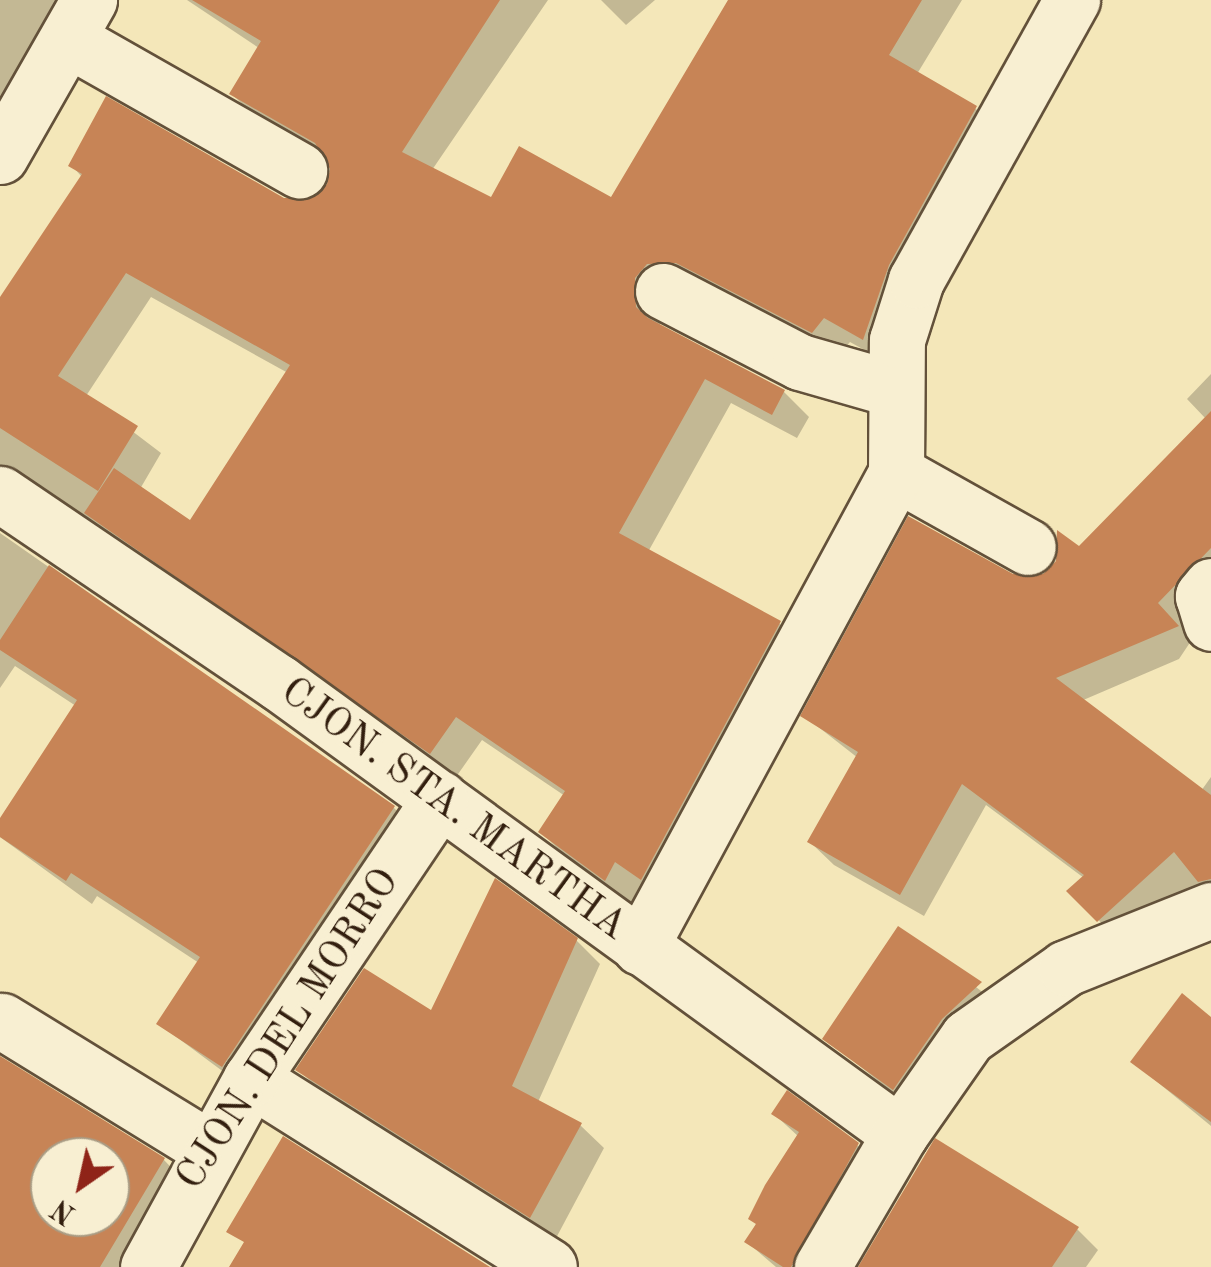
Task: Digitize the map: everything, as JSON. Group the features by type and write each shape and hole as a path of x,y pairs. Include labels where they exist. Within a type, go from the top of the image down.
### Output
{"street":[{"path":"640,947 896,473 900,434 894,389 897,340 916,280 1072,0"},
{"path":"0,156 78,19 299,170"},
{"path":"663,292 800,362 894,389"},
{"path":"896,473 1028,548"},
{"name":"CJON. STA. MARTHA","path":"0,494 124,573 900,1134"},
{"name":"CJON. DEL MORRO","path":"148,1267 251,1079 440,799"},
{"path":"822,1267 900,1134 968,1037 1066,968 1211,910"},
{"path":"2,1021 210,1149"},
{"path":"251,1079 549,1267"}],"building":[{"path":"192,0 500,0 402,152 491,197 519,146 611,197 728,0 922,0 889,55 977,106 889,265 863,340 824,318 812,333 676,263 647,264 635,278 636,307 648,318 785,390 772,415 705,379 619,533 781,621 641,880 615,862 605,881 538,832 565,791 456,717 430,754 84,513 114,468 190,520 290,365 126,273 58,376 138,426 98,491 0,428 0,297 82,174 68,166 106,96 284,198 314,197 327,184 330,169 315,143 229,94 261,41"},
{"path":"1211,411 1211,548 1158,603 1179,626 1056,678 1211,795 1211,879 1198,882 1174,852 1097,922 1066,891 1084,875 962,784 900,895 807,842 858,752 800,716 908,516 1013,574 1043,574 1056,561 1057,530 1079,546"},
{"path":"49,565 395,806 222,1067 156,1024 200,957 71,873 66,881 0,837 0,818 77,700 0,650 0,640"},
{"path":"495,878 578,938 512,1086 582,1123 530,1218 295,1070 364,968 431,1010"},
{"path":"898,926 982,982 942,1019 893,1090 822,1039"},
{"path":"1182,993 1211,1017 1211,1122 1130,1062"},
{"path":"0,1056 165,1158 130,1217 130,1137 30,1137 30,1237 118,1237 100,1267 0,1267"},
{"path":"787,1090 859,1143 791,1267 783,1267 744,1242 756,1224 748,1219 765,1185 799,1132 771,1114"},
{"path":"283,1136 490,1267 229,1267 244,1242 226,1232"},
{"path":"935,1138 1079,1227 1052,1267 858,1267"}]}
